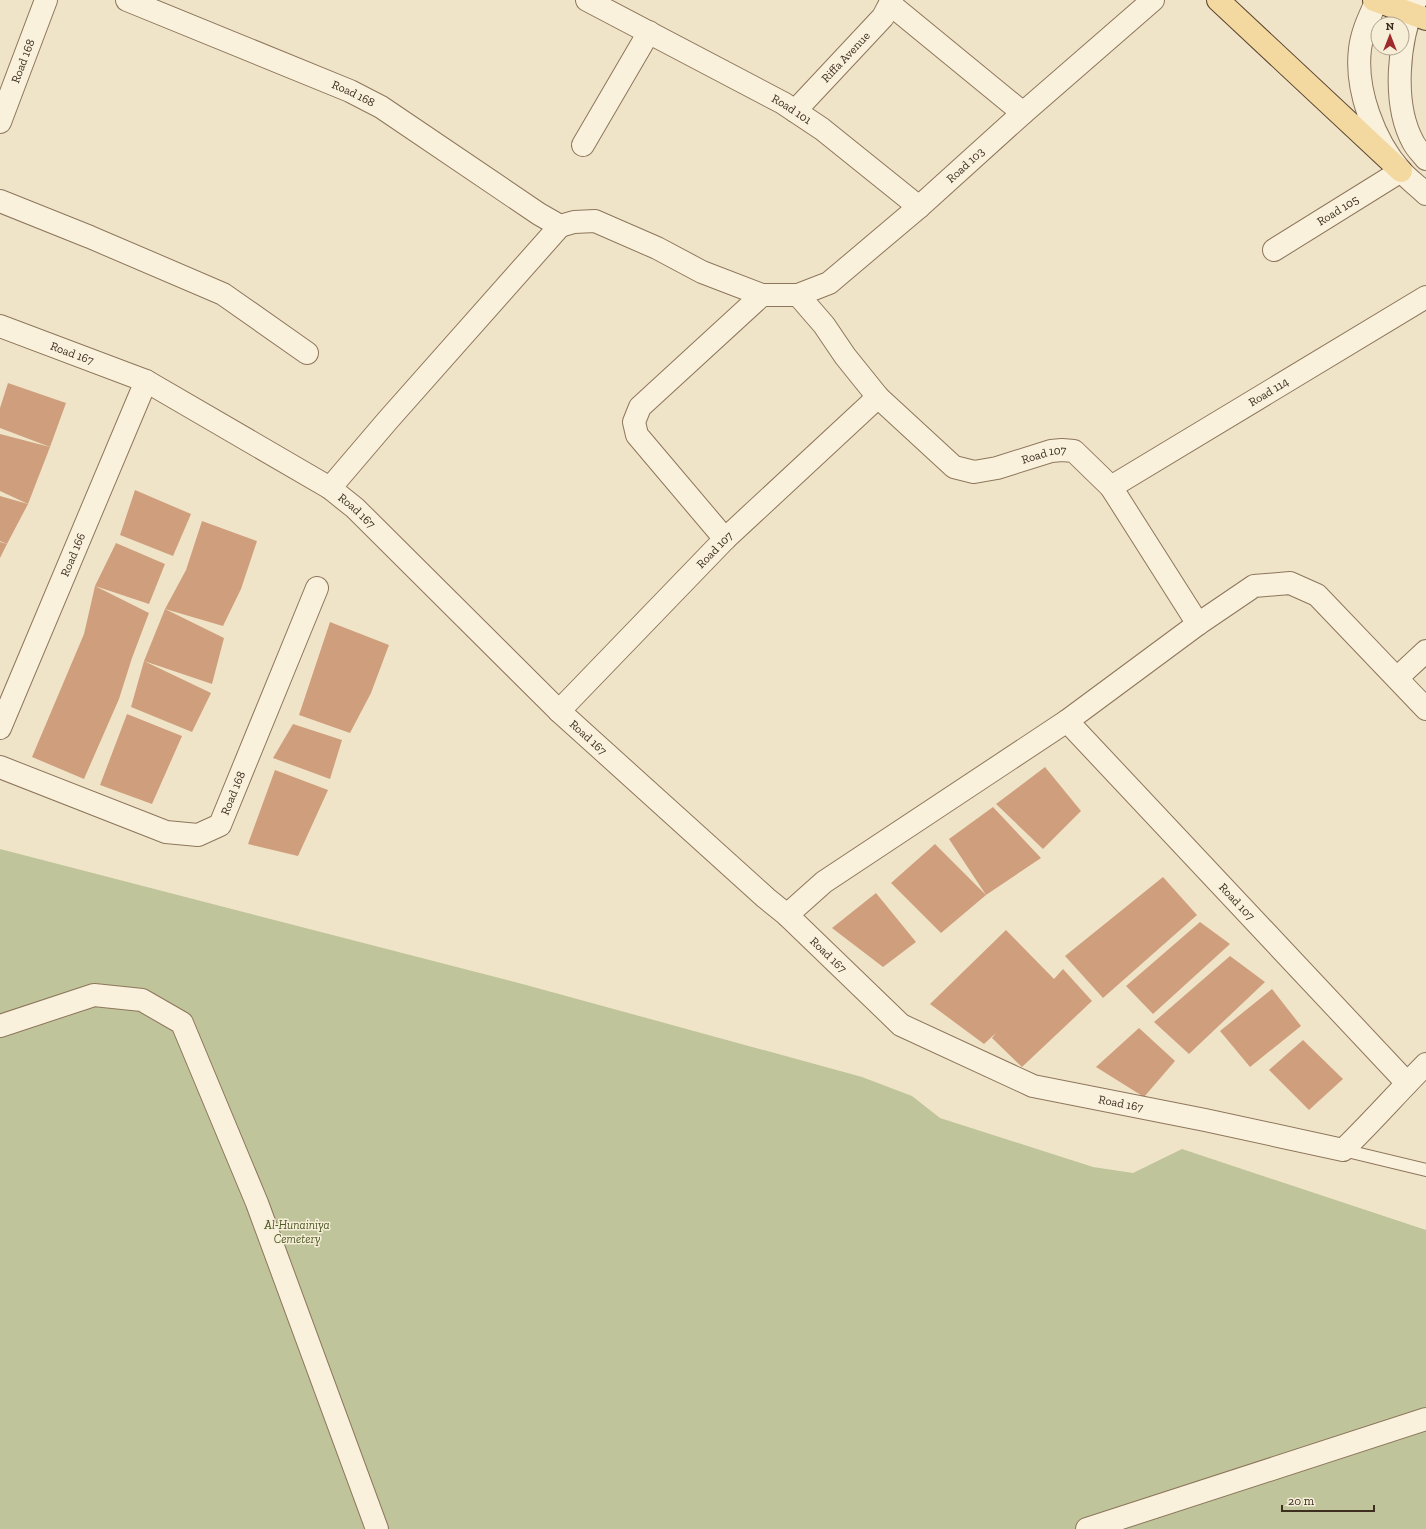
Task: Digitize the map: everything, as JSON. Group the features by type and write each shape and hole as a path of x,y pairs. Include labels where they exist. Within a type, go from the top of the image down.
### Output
{"main road":[{"path":"1218,0 1401,171"},
{"path":"1376,0 1417,11"}],"street":[{"name":"Road 168","path":"0,122 46,0"},
{"name":"Road 168","path":"127,0 350,91 381,107 539,214 560,226"},
{"name":"Road 101","path":"587,0 796,112 822,129 919,207"},
{"name":"Road 103","path":"762,295 798,295 829,283 919,207 1152,0"},
{"path":"1376,0 1366,24 1360,48 1359,73 1363,98 1384,146 1401,171 1426,194"},
{"path":"891,2 1023,114"},
{"name":"Riffa Avenue","path":"796,112 883,17 891,2"},
{"path":"1417,11 1403,43 1400,72 1400,96 1405,122 1413,142 1426,159"},
{"path":"583,145 649,32"},
{"name":"Road 105","path":"1274,250 1401,171"},
{"path":"0,201 223,294 307,353"},
{"path":"560,226 574,222 595,221 657,248 702,272 762,295 640,407 634,422 637,435 725,540"},
{"name":"Road 167","path":"330,488 388,420 560,226"},
{"name":"Road 107","path":"798,295 824,325 844,356 878,397 954,467 974,472 997,468 1051,451 1074,451 1111,487 1198,624"},
{"name":"Road 114","path":"1111,487 1426,297"},
{"name":"Road 167","path":"0,326 146,381 330,488 356,508 559,711 766,898 787,915 901,1025 1033,1086 1205,1120 1343,1150"},
{"name":"Road 166","path":"0,728 146,381"},
{"name":"Road 107","path":"559,711 725,540 878,397"},
{"path":"787,915 824,882 1067,721 1198,624 1254,586 1290,583 1317,595 1426,709"},
{"name":"Road 168","path":"0,767 166,832 198,835 220,825 317,588"},
{"path":"1397,678 1426,651"},
{"name":"Road 107","path":"1067,721 1407,1083"},
{"path":"0,1026 94,995 142,1000 182,1023 257,1202 376,1529"},
{"path":"1343,1150 1374,1120 1426,1064"},
{"path":"1087,1529 1426,1419"}],"lane":[{"path":"1343,1150 1426,1170"}],"green space":[{"name":"Al-Hunainiya Cemetery","path":"0,849 526,985 862,1077 912,1096 940,1118 1093,1167 1133,1173 1182,1149 1426,1230 1426,1529 0,1529"}],"building":[{"path":"8,383 66,403 50,447 0,428 0,408"},
{"path":"0,434 50,447 28,504 0,491"},
{"path":"135,490 191,514 173,556 120,535"},
{"path":"0,496 28,504 7,544 0,541"},
{"path":"202,521 257,541 241,589 223,626 165,609 186,570"},
{"path":"0,542 7,544 0,558"},
{"path":"116,543 165,564 149,604 95,586"},
{"path":"95,586 149,613 132,658 119,699 84,779 32,757 84,634"},
{"path":"165,609 224,638 212,684 144,661"},
{"path":"330,622 389,645 371,693 350,733 299,715"},
{"path":"144,661 211,693 192,732 131,707"},
{"path":"127,714 182,736 152,804 100,785"},
{"path":"293,724 342,740 330,779 273,758"},
{"path":"1045,767 1081,811 1043,849 996,804"},
{"path":"275,770 328,790 298,856 248,844"},
{"path":"993,807 1041,858 986,895 949,839"},
{"path":"935,844 986,895 941,933 891,883"},
{"path":"1163,877 1197,915 1103,998 1065,956"},
{"path":"876,893 916,942 883,967 832,928"},
{"path":"1200,922 1230,944 1153,1014 1126,986"},
{"path":"1006,930 1054,979 1063,969 1092,1001 1022,1067 992,1038 996,1033 984,1044 930,1004"},
{"path":"1230,956 1265,982 1189,1054 1154,1022"},
{"path":"1272,989 1301,1026 1250,1067 1220,1031"},
{"path":"1139,1028 1175,1061 1144,1097 1096,1067"},
{"path":"1303,1040 1343,1079 1309,1110 1269,1070"}]}
